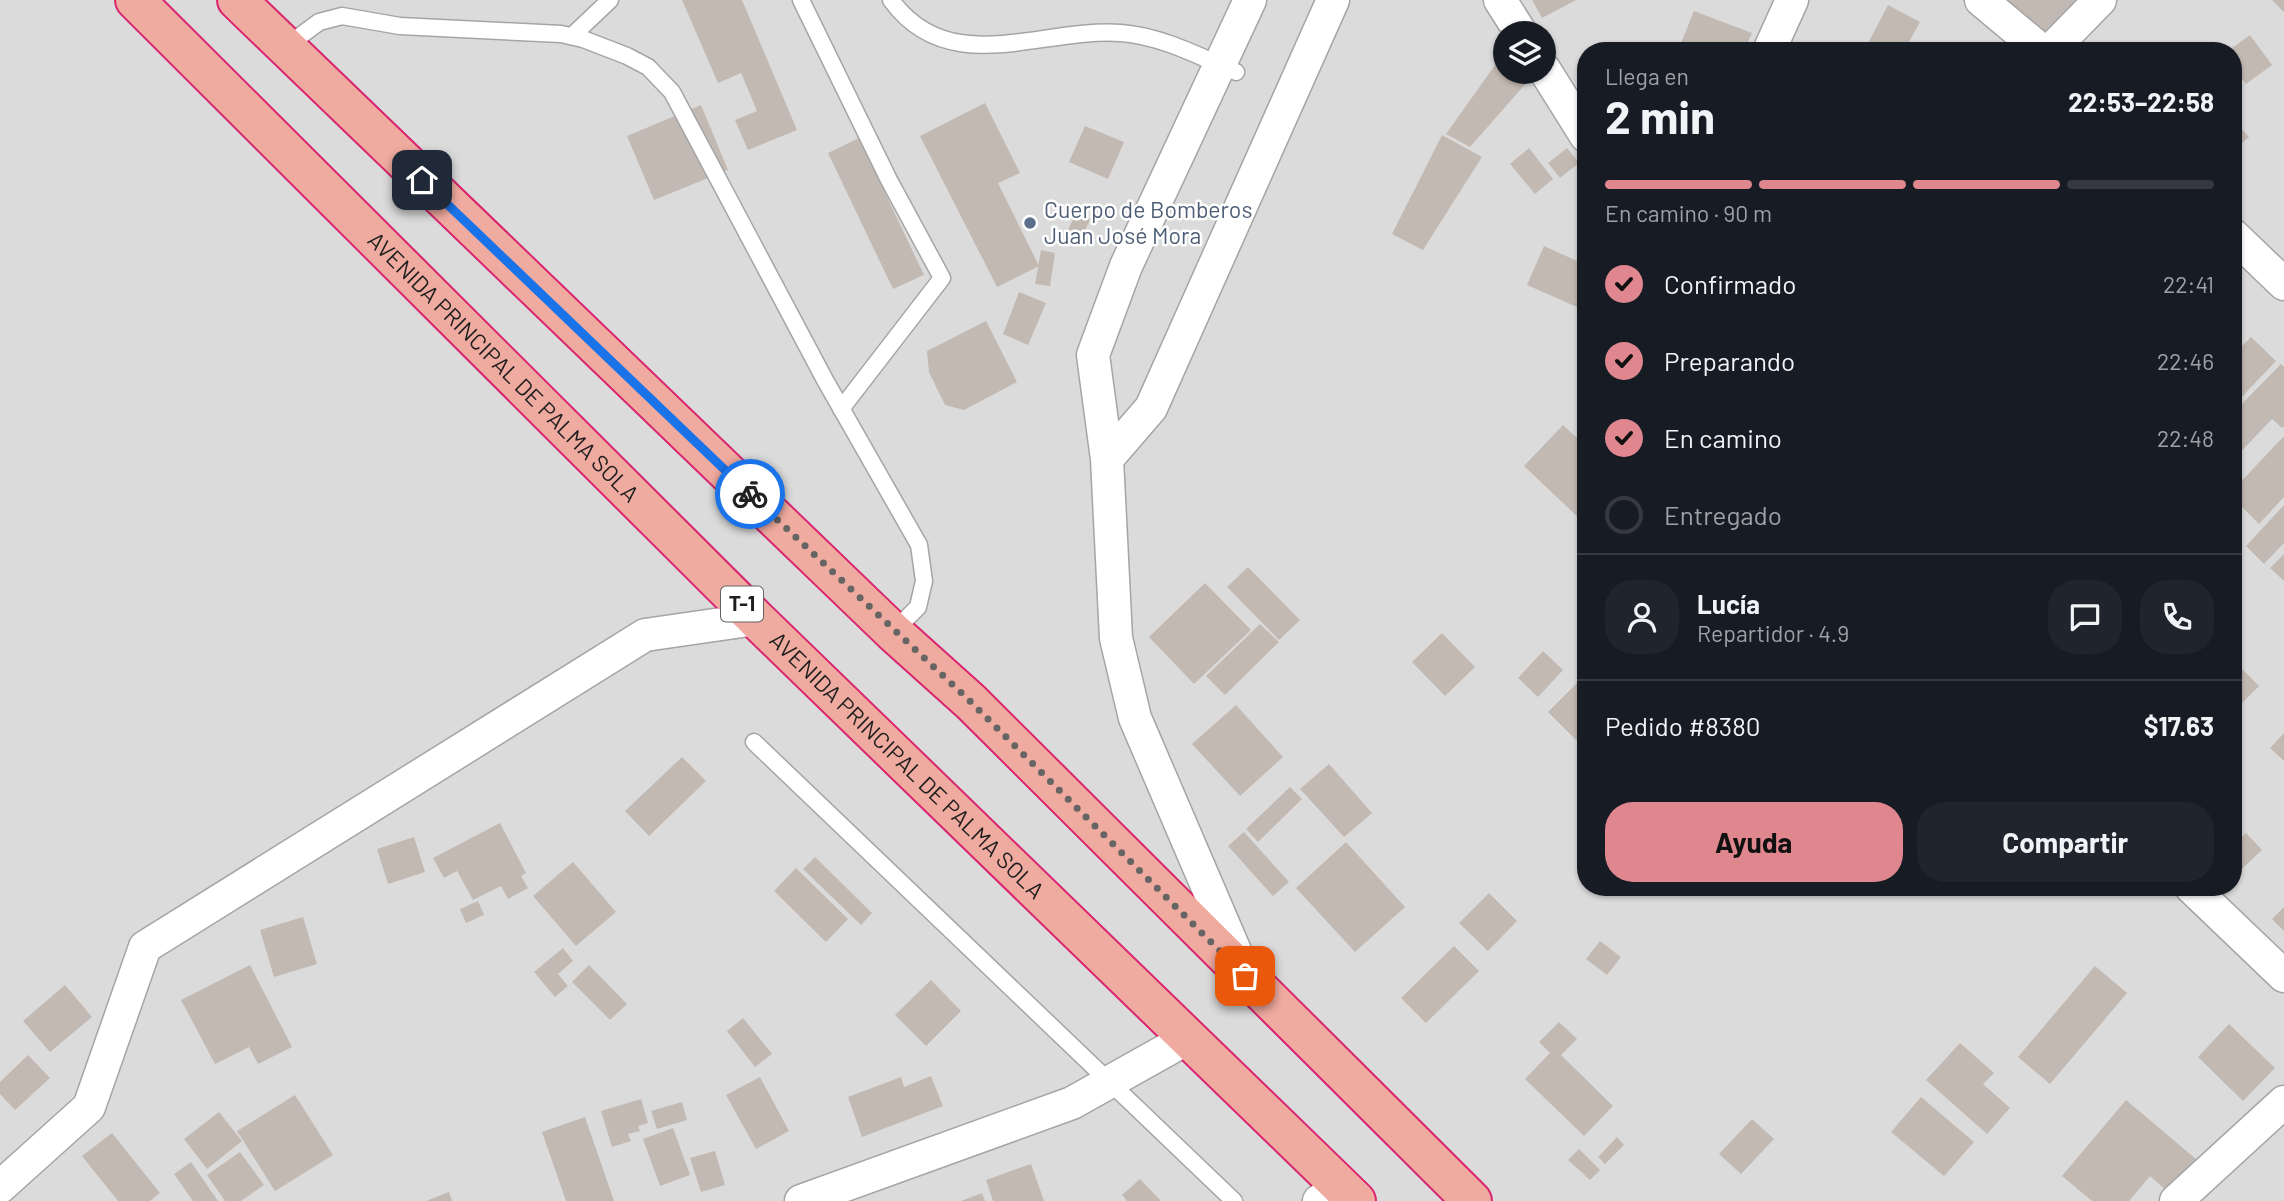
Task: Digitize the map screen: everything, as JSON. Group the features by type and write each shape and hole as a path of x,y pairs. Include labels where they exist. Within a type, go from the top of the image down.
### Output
{"highway":[{"name":"AVENIDA PRINCIPAL DE PALMA SOLA","path":"135,0 756,619 1188,1038 1338,1196"},
{"path":"237,0 893,632 971,702 1472,1201"}],"street":[{"path":"1245,976 1135,718 1116,638 1107,459 1093,355 1126,266 1228,68 1250,0"},
{"path":"1107,459 1151,408 1333,0"},
{"path":"1500,0 1513,21"},
{"path":"1773,42 1791,0"},
{"path":"1981,0 2031,42"},
{"path":"2059,42 2100,0"},
{"path":"1553,84 1577,122"},
{"path":"2242,244 2284,284"},
{"path":"0,1187 89,1107 145,947 645,635 756,619"},
{"path":"2200,896 2284,976"},
{"path":"801,1201 1072,1103 1188,1038"},
{"path":"2176,1201 2284,1102"}],"lane":[{"path":"572,36 610,0"},
{"path":"801,0 889,180 942,278 841,409"},
{"path":"891,0 900,13 915,24 951,41 972,45 1017,44 1089,32 1120,33 1152,37 1228,68"},
{"path":"285,48 319,22 342,16 400,26 572,36 627,56 648,67 672,92 841,409 911,529 923,563 918,607 893,632"},
{"path":"754,742 1234,1201"}],"shaded area":[{"path":"0,0 2284,0 2284,1201 0,1201"}],"building":[{"path":"682,0 742,0 797,130 748,150 735,120 757,111 741,73 718,83"},
{"path":"1532,0 1576,0 1542,18"},
{"path":"2005,0 2081,0 2049,37"},
{"path":"2272,0 2284,0 2284,12"},
{"path":"1888,5 1920,22 1909,42 1869,42"},
{"path":"1694,11 1752,33 1748,42 1681,42"},
{"path":"2250,35 2272,65 2246,84 2242,79 2240,42"},
{"path":"1493,68 1493,84 1525,84 1470,147 1446,134"},
{"path":"985,103 1020,173 998,183 1039,266 997,287 920,136"},
{"path":"701,105 728,170 654,200 627,136"},
{"path":"1085,126 1124,142 1108,179 1069,162"},
{"path":"2242,129 2249,137 2242,143"},
{"path":"1442,135 1482,157 1423,250 1392,234"},
{"path":"859,138 924,275 893,289 828,153"},
{"path":"1529,148 1553,179 1535,194 1510,164"},
{"path":"1567,148 1577,160 1577,165 1560,178 1548,163"},
{"path":"1076,213 1090,219 1083,236 1068,230"},
{"path":"1544,246 1577,261 1577,307 1527,285"},
{"path":"1041,250 1055,253 1050,286 1035,284"},
{"path":"1019,292 1046,303 1028,345 1003,334"},
{"path":"986,321 1017,382 964,410 945,405 929,372 927,351"},
{"path":"2251,337 2276,361 2242,397 2242,346"},
{"path":"2281,364 2284,367 2284,426 2282,428 2272,419 2242,451 2242,404"},
{"path":"1563,425 1577,438 1577,516 1524,466"},
{"path":"2284,436 2284,497 2259,524 2242,507 2242,480"},
{"path":"2284,505 2284,543 2264,564 2246,546"},
{"path":"2284,554 2284,581 2270,568"},
{"path":"1248,567 1300,620 1279,640 1227,587"},
{"path":"1205,583 1251,630 1194,684 1149,637"},
{"path":"1260,624 1279,642 1225,695 1206,676"},
{"path":"1442,633 1475,667 1445,696 1412,662"},
{"path":"1543,651 1563,670 1538,697 1518,678"},
{"path":"2242,669 2259,686 2242,703"},
{"path":"1577,683 1576,740 1548,712"},
{"path":"1236,705 1283,757 1240,796 1192,744"},
{"path":"2284,733 2284,761 2270,748"},
{"path":"682,757 706,781 649,836 625,811"},
{"path":"1329,764 1372,813 1344,837 1300,789"},
{"path":"1290,787 1302,799 1258,842 1246,829"},
{"path":"500,823 526,873 521,876 528,888 508,899 501,886 473,900 457,871 444,878 433,858"},
{"path":"1244,832 1289,882 1273,896 1228,846"},
{"path":"2246,833 2262,850 2242,869 2242,837"},
{"path":"414,837 425,872 388,884 377,849"},
{"path":"1346,842 1405,907 1355,952 1296,888"},
{"path":"815,857 872,913 861,925 803,869"},
{"path":"573,862 616,912 576,946 533,896"},
{"path":"796,868 848,919 826,942 774,891"},
{"path":"1489,893 1517,921 1488,951 1459,923"},
{"path":"478,901 484,915 466,923 460,909"},
{"path":"2284,907 2284,931 2272,919"},
{"path":"303,917 317,964 274,977 260,930"},
{"path":"1600,941 1621,957 1607,975 1586,959"},
{"path":"1454,946 1479,971 1426,1023 1401,998"},
{"path":"563,948 573,961 558,974 568,986 555,997 534,972"},
{"path":"250,965 292,1047 258,1064 249,1047 215,1064 181,1000"},
{"path":"589,965 627,1004 610,1020 572,982"},
{"path":"2095,966 2127,993 2050,1084 2018,1057"},
{"path":"931,980 961,1011 926,1046 895,1015"},
{"path":"65,985 92,1017 50,1052 23,1021"},
{"path":"743,1018 772,1054 755,1067 727,1031"},
{"path":"1559,1022 1577,1039 1561,1055 1613,1106 1584,1136 1525,1079 1550,1053 1539,1042"},
{"path":"2229,1024 2275,1068 2243,1101 2198,1057"},
{"path":"1960,1043 1994,1073 1983,1084 2010,1108 1987,1134 1926,1080"},
{"path":"28,1055 50,1078 15,1110 0,1094 0,1082"},
{"path":"931,1076 943,1106 862,1137 848,1097 901,1077 904,1087"},
{"path":"760,1077 789,1131 756,1149 726,1095"},
{"path":"295,1095 333,1155 275,1191 237,1131"},
{"path":"1921,1097 1974,1142 1944,1176 1891,1132"},
{"path":"641,1099 648,1123 638,1126 640,1131 628,1134 631,1141 612,1147 601,1111"},
{"path":"2126,1100 2196,1159 2168,1192 2150,1176 2129,1201 2092,1201 2062,1176"},
{"path":"682,1102 687,1120 657,1129 651,1111"},
{"path":"219,1112 242,1141 207,1169 184,1139"},
{"path":"585,1117 614,1201 566,1201 542,1132"},
{"path":"1752,1119 1774,1139 1741,1174 1719,1154"},
{"path":"673,1128 690,1175 660,1186 643,1139"},
{"path":"112,1133 160,1193 150,1201 118,1201 82,1156"},
{"path":"1617,1137 1624,1145 1605,1164 1598,1157"},
{"path":"1579,1149 1600,1170 1590,1180 1568,1160"},
{"path":"715,1151 725,1185 701,1192 690,1158"},
{"path":"240,1152 264,1185 241,1201 225,1201 207,1175"},
{"path":"191,1162 218,1201 193,1201 174,1174"},
{"path":"1031,1164 1044,1201 993,1201 986,1180"},
{"path":"1140,1179 1161,1201 1127,1201 1122,1195"},
{"path":"449,1192 452,1201 426,1201"},
{"path":"982,1193 985,1201 961,1201"}],"way so far":[{"path":"750,494 893,632 971,702 1245,976"}],"place":[{"name":"Cuerpo de Bomberos Juan José Mora","path":"1030,223"}],"route":[{"path":"422,180 750,494"}]}
